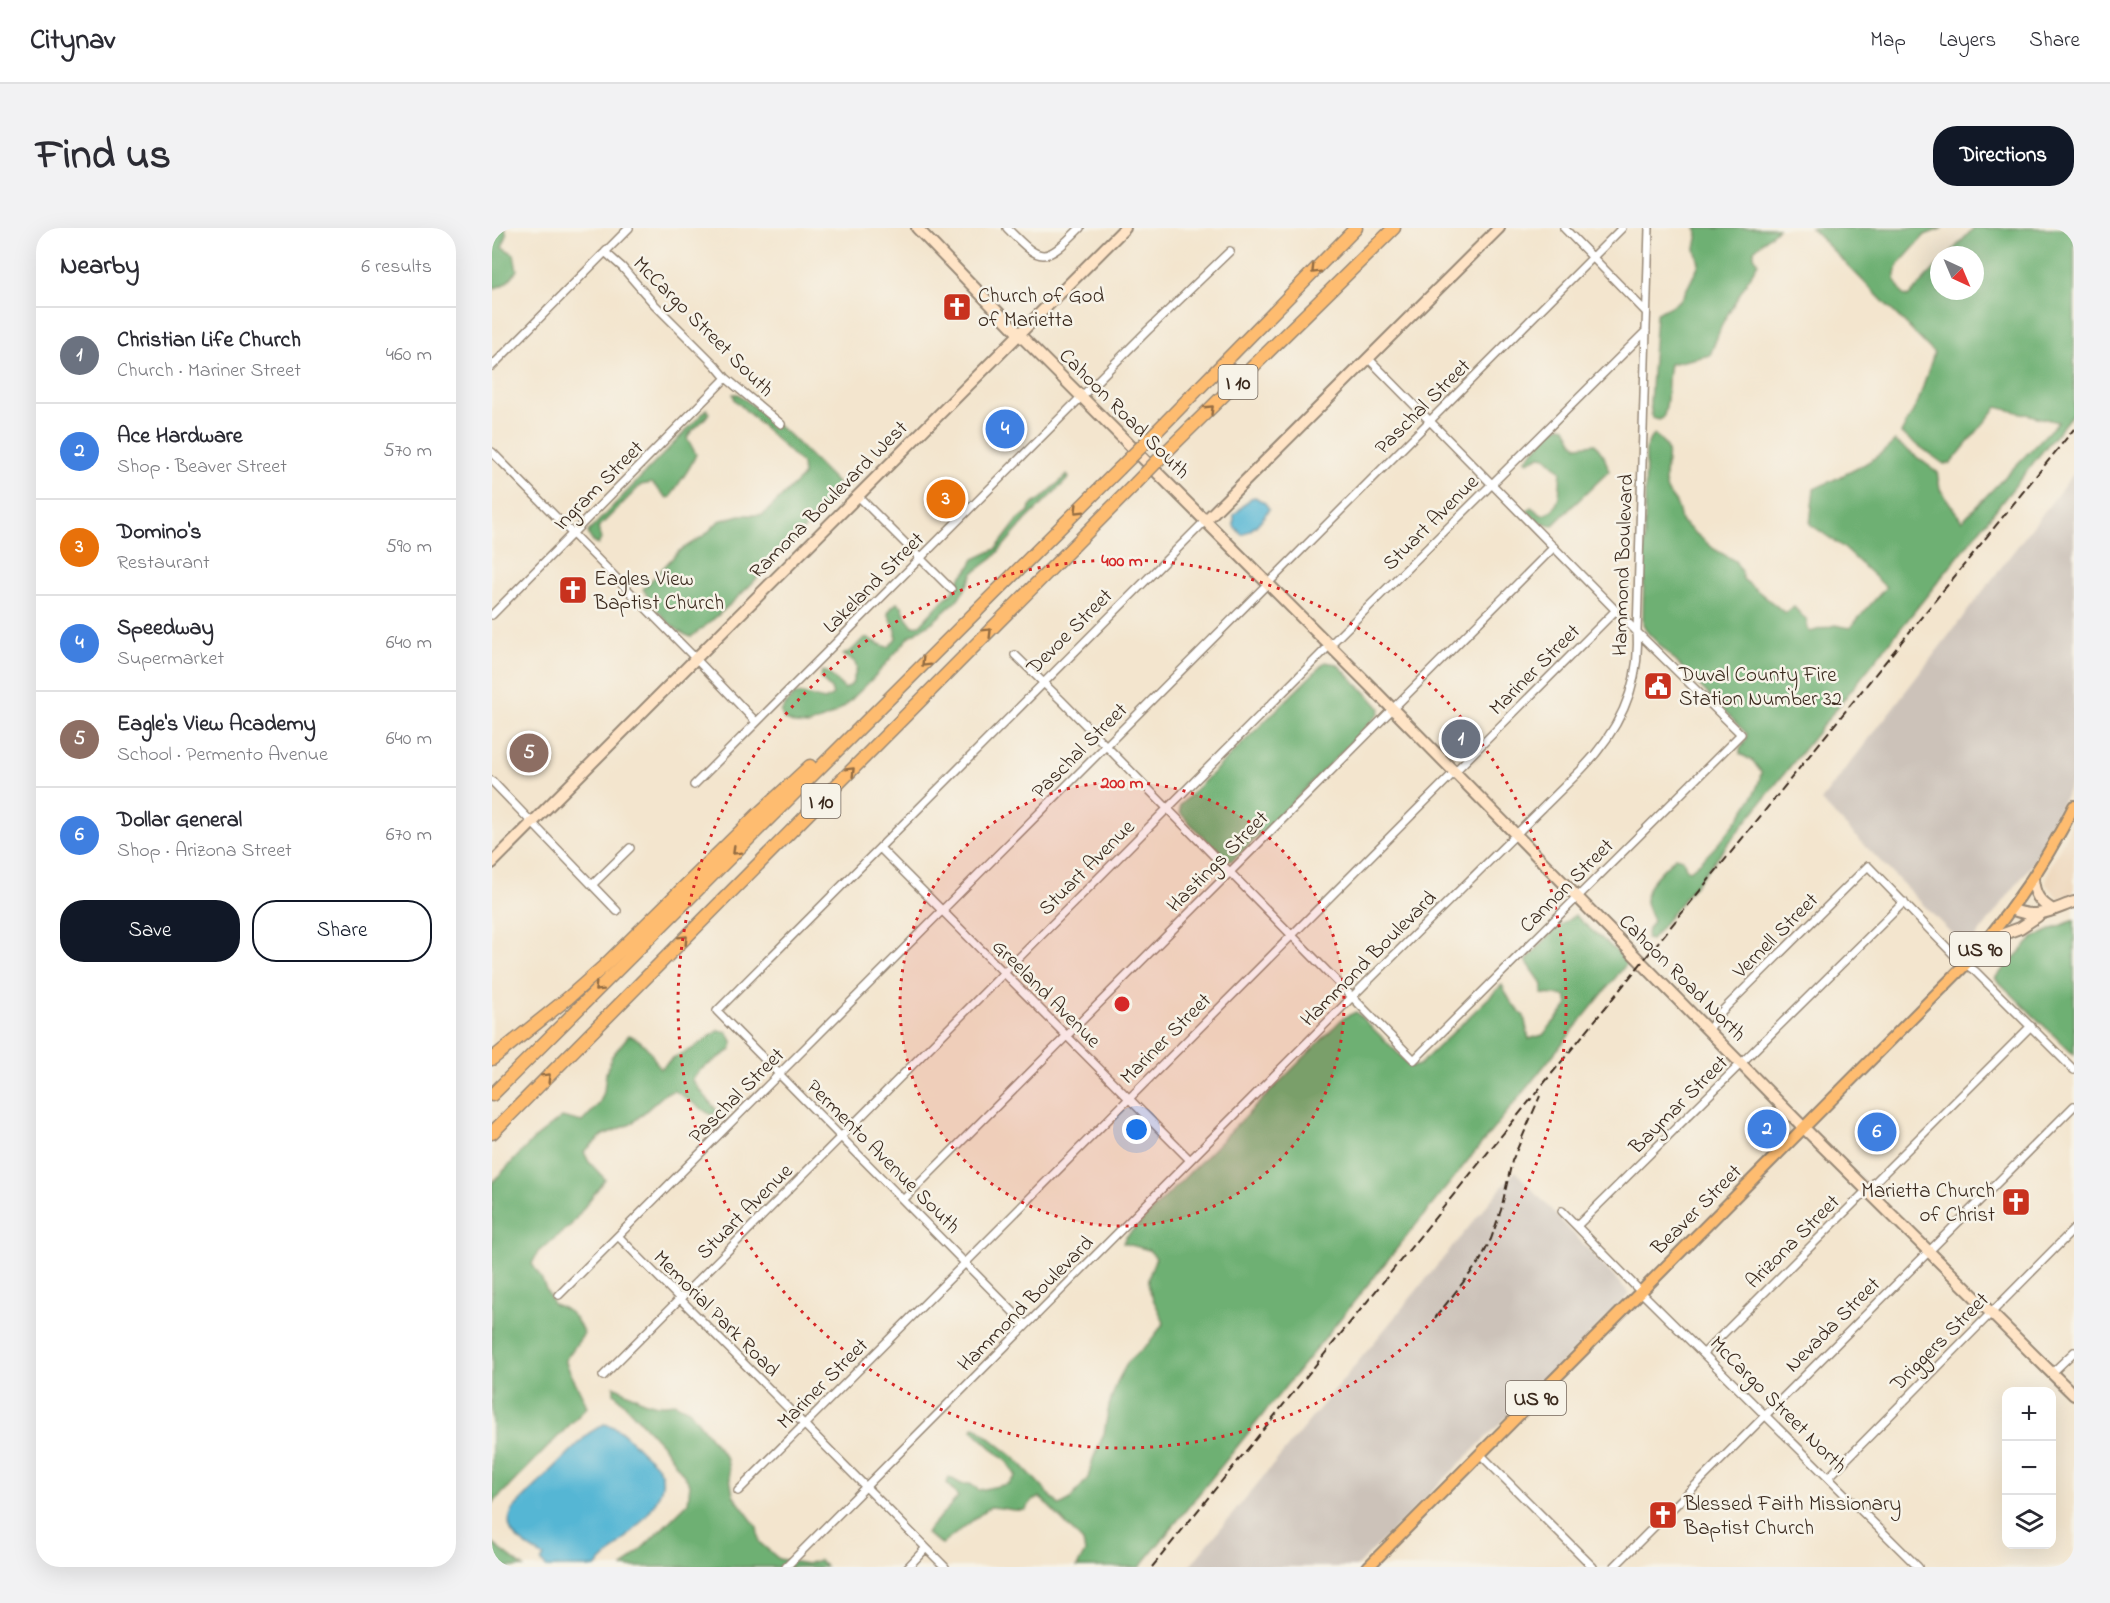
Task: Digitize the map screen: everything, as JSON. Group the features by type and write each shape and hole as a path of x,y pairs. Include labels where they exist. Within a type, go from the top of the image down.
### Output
{"highway":[{"name":"I 10","path":"492,1095 1154,434 1356,228"},
{"name":"I 10","path":"492,1133 1168,450 1394,228"},
{"path":"492,1059 586,983 841,737 867,721"},
{"path":"492,1138 506,1119"}],"main road":[{"name":"Beaver Street","path":"1368,1567 1966,964 1987,940 2033,878 2074,806"}],"street":[{"path":"492,366 628,228"},
{"name":"Cahoon Road South","path":"917,228 1205,521"},
{"path":"1007,228 1029,251 1046,255 1060,249 1080,228"},
{"name":"Ramona Boulevard West","path":"492,863 1125,228"},
{"name":"Devoe Street","path":"717,1011 1499,228"},
{"path":"1564,228 1646,312"},
{"name":"Paschal Street","path":"559,1295 781,1075 1622,228"},
{"name":"Hammond Boulevard","path":"786,1567 1594,757 1617,726 1633,679 1638,646 1649,228"},
{"name":"Lakeland Street","path":"694,785 1147,330 1230,251"},
{"name":"McCargo Street South","path":"605,252 622,267 654,304 726,378 781,424"},
{"name":"Stuart Avenue","path":"603,1377 1329,646 1646,331"},
{"path":"1368,358 1637,632"},
{"name":"Ingram Street","path":"492,615 726,378"},
{"path":"492,452 756,722"},
{"path":"858,496 951,589"},
{"path":"1205,521 1267,584"},
{"name":"Hastings Street","path":"904,1200 1554,547"},
{"name":"Cahoon Road North","path":"1267,584 1804,1128 2074,1395"},
{"name":"Mariner Street","path":"738,1491 1616,610"},
{"name":"Cannon Street","path":"1352,998 1414,1060 1742,735 1637,632"},
{"path":"1015,656 1352,998"},
{"path":"492,782 617,911"},
{"path":"592,885 630,848"},
{"name":"Greeland Avenue","path":"880,848 1190,1160"},
{"name":"Vernell Street","path":"1709,1030 1719,1014 1868,866 1904,902"},
{"path":"2033,878 2035,895 2052,910"},
{"path":"1904,902 1958,959 2031,1026 2074,1070"},
{"name":"Baymar Street","path":"1578,1226 1904,902"},
{"path":"1987,940 2020,928 2041,915 2074,902"},
{"path":"2011,909 2025,915 2041,915"},
{"name":"Permento Avenue South","path":"717,1011 1026,1325"},
{"name":"Arizona Street","path":"1704,1353 2031,1026"},
{"name":"Nevada Street","path":"1614,1567 2074,1106"},
{"path":"1562,1211 1641,1292"},
{"name":"Driggers Street","path":"1828,1477 2074,1229"},
{"name":"Memorial Park Road","path":"618,1236 945,1567"},
{"name":"McCargo Street North","path":"1641,1292 1918,1567"},
{"path":"2052,1373 2074,1352"},
{"path":"1480,1454 1593,1567"},
{"path":"908,1567 926,1548"}],"shaded area":[{"path":"2074,473 2074,777 2036,859 1967,949 1821,801"},
{"path":"2074,820 2074,893 2059,898 2046,884 2051,866"},
{"path":"1515,1171 1630,1294 1356,1567 1189,1567"}],"green space":[{"path":"492,228 505,228 507,235 502,247 514,254 517,270 506,282 492,288"},
{"path":"1696,228 1778,228 1754,250 1758,263 1723,322 1710,355 1670,364 1666,405 1663,418 1659,420 1652,418 1650,403 1656,314 1681,299 1696,270 1699,263 1695,249 1698,233"},
{"path":"1811,228 1943,228 1925,235 1898,265 1895,280 1903,295 1908,297 1930,274 1930,300 1984,300 1984,246 1957,246 1974,228 2074,228 2074,412 1651,940 1646,939 1653,921 1646,902 1648,888 1675,857 1683,859 1686,869 1690,870 1711,851 1744,811 1758,784 1761,772 1753,761 1740,754 1747,734 1648,633 1643,624 1646,448 1650,439 1655,435 1666,447 1666,487 1677,505 1681,521 1714,549 1735,561 1743,579 1785,613 1794,607 1807,621 1807,628 1810,632 1835,625 1850,628 1886,587 1844,548 1810,524 1814,489 1867,463 1895,441 1937,472 1940,489 1962,521 2058,422 1997,407 1951,463 1944,464 1901,433 1918,402 1934,353"},
{"path":"733,394 738,394 788,434 836,482 841,490 731,604 691,637 677,630 664,618 643,589 679,551 705,535 719,521 740,515 763,515 803,476 802,464 735,400"},
{"path":"707,409 709,413 687,438 696,454 671,497 667,498 652,483 641,485 598,528 601,539 598,545 594,543 588,532"},
{"path":"1566,427 1578,446 1595,444 1604,456 1609,471 1552,526 1542,523 1527,511 1531,507 1542,515 1554,509 1559,498 1561,471 1546,457 1540,456 1528,462 1525,460 1555,428"},
{"path":"1067,475 1069,478 1026,520 993,558 973,573 956,601 934,621 910,636 845,706 832,715 808,725 795,724 784,719 781,712 796,695 825,700 833,695 831,689 820,678 822,671 827,672 845,689 852,684 857,668 854,661 843,655 864,638 889,647 896,638 896,630 888,613 892,607 897,603 902,606 913,626 920,625 952,593 974,559 996,549 1018,520 1029,511 1030,506"},
{"path":"1325,662 1337,664 1380,708 1379,714 1247,848 1232,861 1226,860 1180,813 1180,805"},
{"path":"1575,915 1628,962 1140,1567 1077,1567 1085,1552 1083,1542 1040,1497 1033,1500 1025,1510 990,1507 942,1544 926,1534 958,1497 947,1483 949,1477 961,1484 970,1484 979,1490 1008,1484 1016,1476 1008,1463 972,1430 975,1426 1016,1459 1060,1506 1069,1501 1088,1478 1104,1434 1109,1406 1117,1382 1128,1362 1148,1344 1164,1323 1152,1298 1149,1285 1151,1269 1156,1258 1149,1250 1123,1243 1125,1238 1343,1018 1356,1012 1412,1067 1419,1065 1502,985 1511,1002 1524,1016 1529,1039 1543,1035 1568,1005 1566,996 1542,994 1543,985 1526,961 1554,930"},
{"path":"2074,920 2074,1055 1995,978 2033,938"},
{"path":"719,1030 727,1032 733,1043 731,1050 700,1070 692,1080 718,1112 711,1115 675,1091 666,1093 631,1124 603,1135 584,1152 589,1162 605,1179 571,1225 538,1252 532,1264 553,1304 573,1315 584,1334 565,1360 587,1407 492,1504 492,1183 535,1138 562,1117 582,1122 599,1104 612,1056 629,1035 644,1045 660,1069 673,1058 692,1049"},
{"path":"614,1386 643,1401 657,1405 674,1403 689,1410 727,1459 733,1495 757,1527 759,1542 779,1559 807,1564 819,1560 826,1567 623,1567 688,1503 690,1484 664,1447 614,1393"},
{"path":"492,1543 523,1567 492,1567"}],"water":[{"path":"1255,497 1265,503 1269,509 1257,524 1242,535 1234,526 1234,515 1251,498"},
{"path":"604,1424 624,1434 656,1465 662,1482 659,1495 640,1523 596,1567 547,1567 541,1562 544,1557 522,1543 511,1532 510,1517 514,1508 589,1433"}],"railway":[{"path":"1152,1567 2074,429"},
{"path":"1435,1318 1480,1261 1491,1239 1501,1210 1512,1161 1540,1096"}],"place":[{"name":"Church of God of Marietta","path":"957,307"},
{"name":"Speedway","path":"1005,429"},
{"name":"Domino's","path":"946,499"},
{"name":"Eagles View Baptist Church","path":"573,590"},
{"name":"Duval County Fire Station Number 32","path":"1658,686"},
{"name":"Christian Life Church","path":"1461,739"},
{"name":"Eagle's View Academy","path":"529,753"},
{"name":"Ace Hardware","path":"1767,1129"},
{"name":"Dollar General","path":"1877,1132"},
{"name":"Marietta Church of Christ","path":"2016,1202"},
{"name":"Blessed Faith Missionary Baptist Church","path":"1663,1515"}]}
